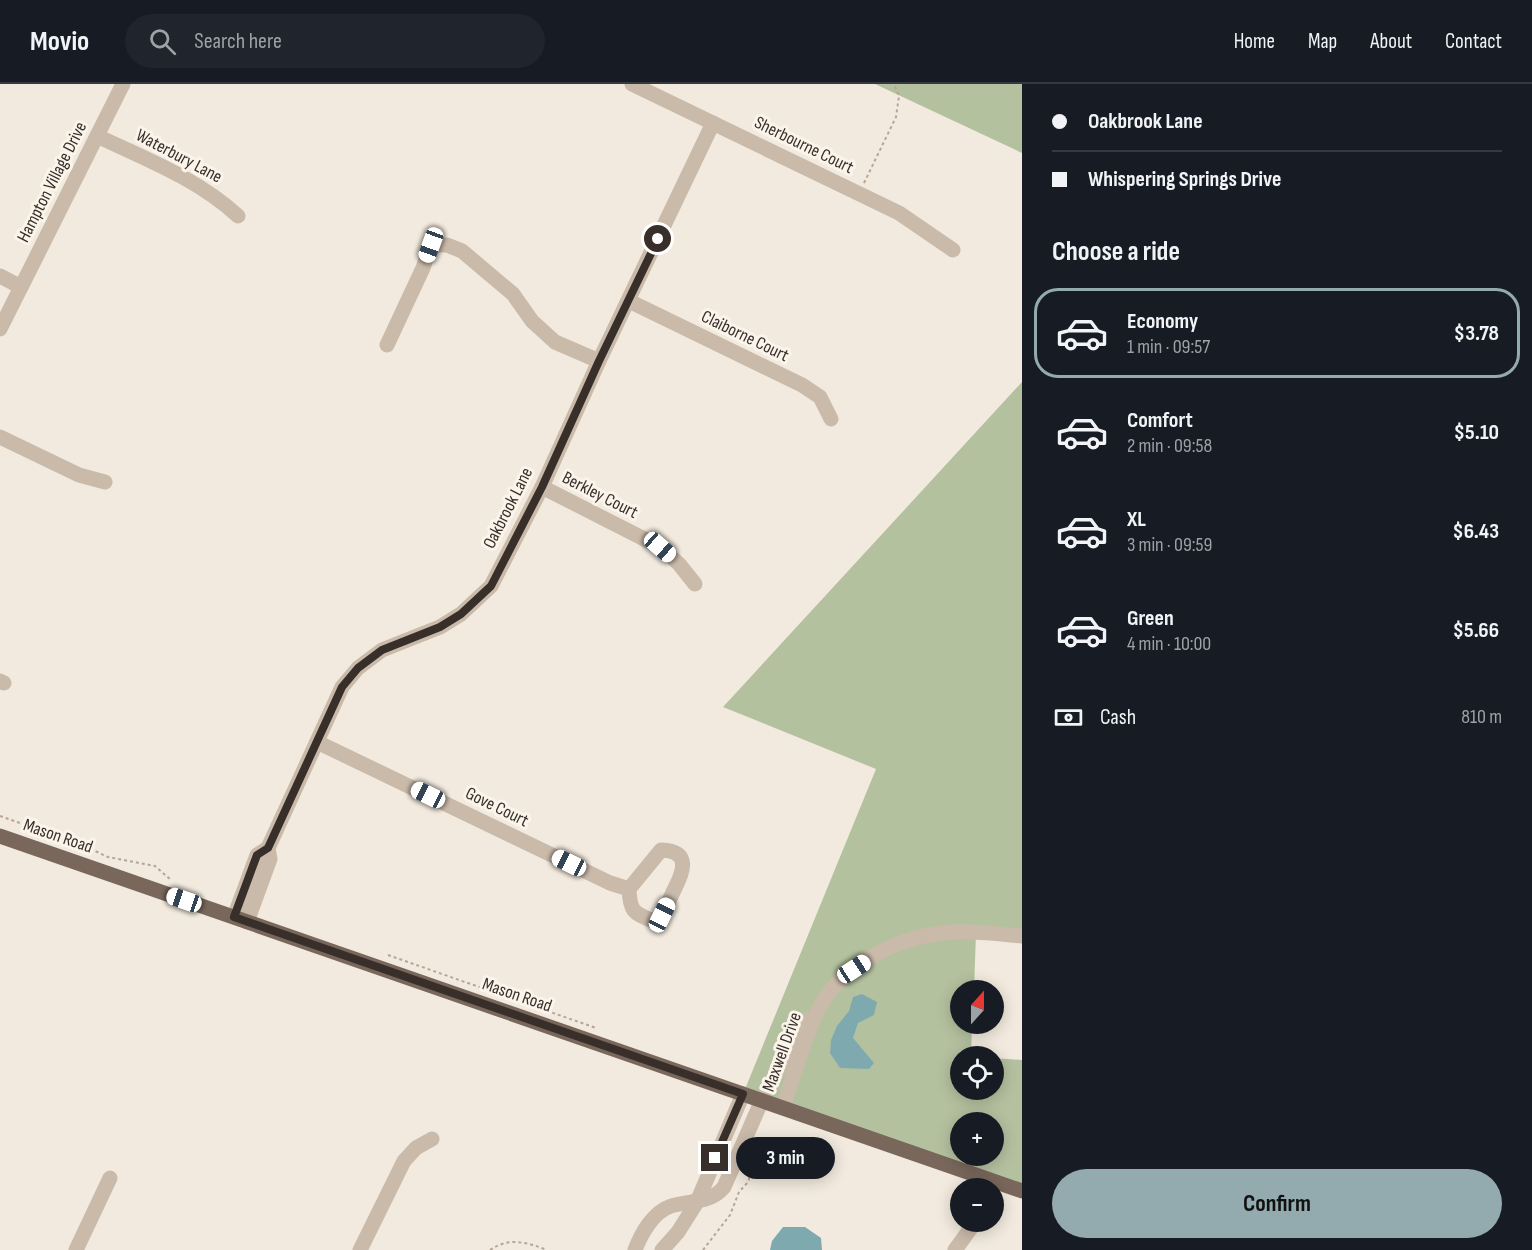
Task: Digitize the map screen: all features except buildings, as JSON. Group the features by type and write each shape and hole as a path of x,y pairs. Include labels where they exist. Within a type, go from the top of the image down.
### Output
{"main road":[{"name":"Mason Road","path":"0,836 783,1107 974,1178"},
{"name":"Mason Road","path":"1004,1187 1022,1191"}],"street":[{"name":"Hampton Village Drive","path":"0,329 123,84"},
{"name":"Sherbourne Court","path":"632,84 899,213 952,250"},
{"name":"Oakbrook Lane","path":"241,920 270,859 268,848 342,687 358,668 382,650 425,633 461,614 491,586 542,487 599,361 713,123"},
{"name":"Waterbury Lane","path":"97,136 196,184 218,198 238,216"},
{"path":"387,345 423,268 431,245 447,245 462,251 513,294 532,321 555,342 599,361"},
{"path":"0,276 21,287"},
{"name":"Claiborne Court","path":"629,301 802,385 820,397 831,419"},
{"path":"0,437 79,475 105,482"},
{"name":"Berkley Court","path":"542,487 660,547 680,564 695,584"},
{"name":"Gove Court","path":"317,742 628,890"},
{"path":"661,850 673,850 680,856 683,871 662,915 653,921 636,915 630,905 628,890 661,850"},
{"name":"Maxwell Drive","path":"697,1202 714,1197 724,1187 762,1100 800,1028 818,1010 840,980 885,950 927,935 954,932 1022,936"},
{"name":"Maxwell Drive","path":"783,1107 818,1010"},
{"path":"662,1250 678,1232 697,1202 743,1094"},
{"path":"360,1250 404,1161 432,1138"},
{"path":"76,1250 110,1178"},
{"path":"635,1250 646,1228 668,1207 697,1202"},
{"path":"955,1250 968,1232"}],"path":[{"path":"859,194 896,117 899,96 894,84"},
{"path":"0,816 80,844 108,857 155,866 172,881"},
{"path":"490,1250 498,1245 519,1241 547,1250"}],"green space":[{"path":"875,84 1022,84 1022,153"},
{"path":"1022,382 1022,936 976,933 974,980 950,980 950,1034 972,1034 971,1046 950,1046 950,1100 1004,1100 1004,1059 1022,1060 1022,1191 1004,1185 1004,1178 985,1178 950,1166 1004,1166 1004,1112 950,1112 950,1166 743,1094 876,769 723,707"}],"water":[{"path":"862,994 877,1002 874,1015 858,1023 853,1038 874,1063 869,1069 840,1068 830,1053 831,1040 837,1026 849,1011 853,997"},
{"path":"783,1227 805,1227 821,1238 822,1250 770,1250 772,1241"}],"route":[{"path":"658,239 542,487 491,586 461,614 440,627 382,650 358,668 342,687 268,848 257,855 234,917 743,1094 715,1158"}]}
